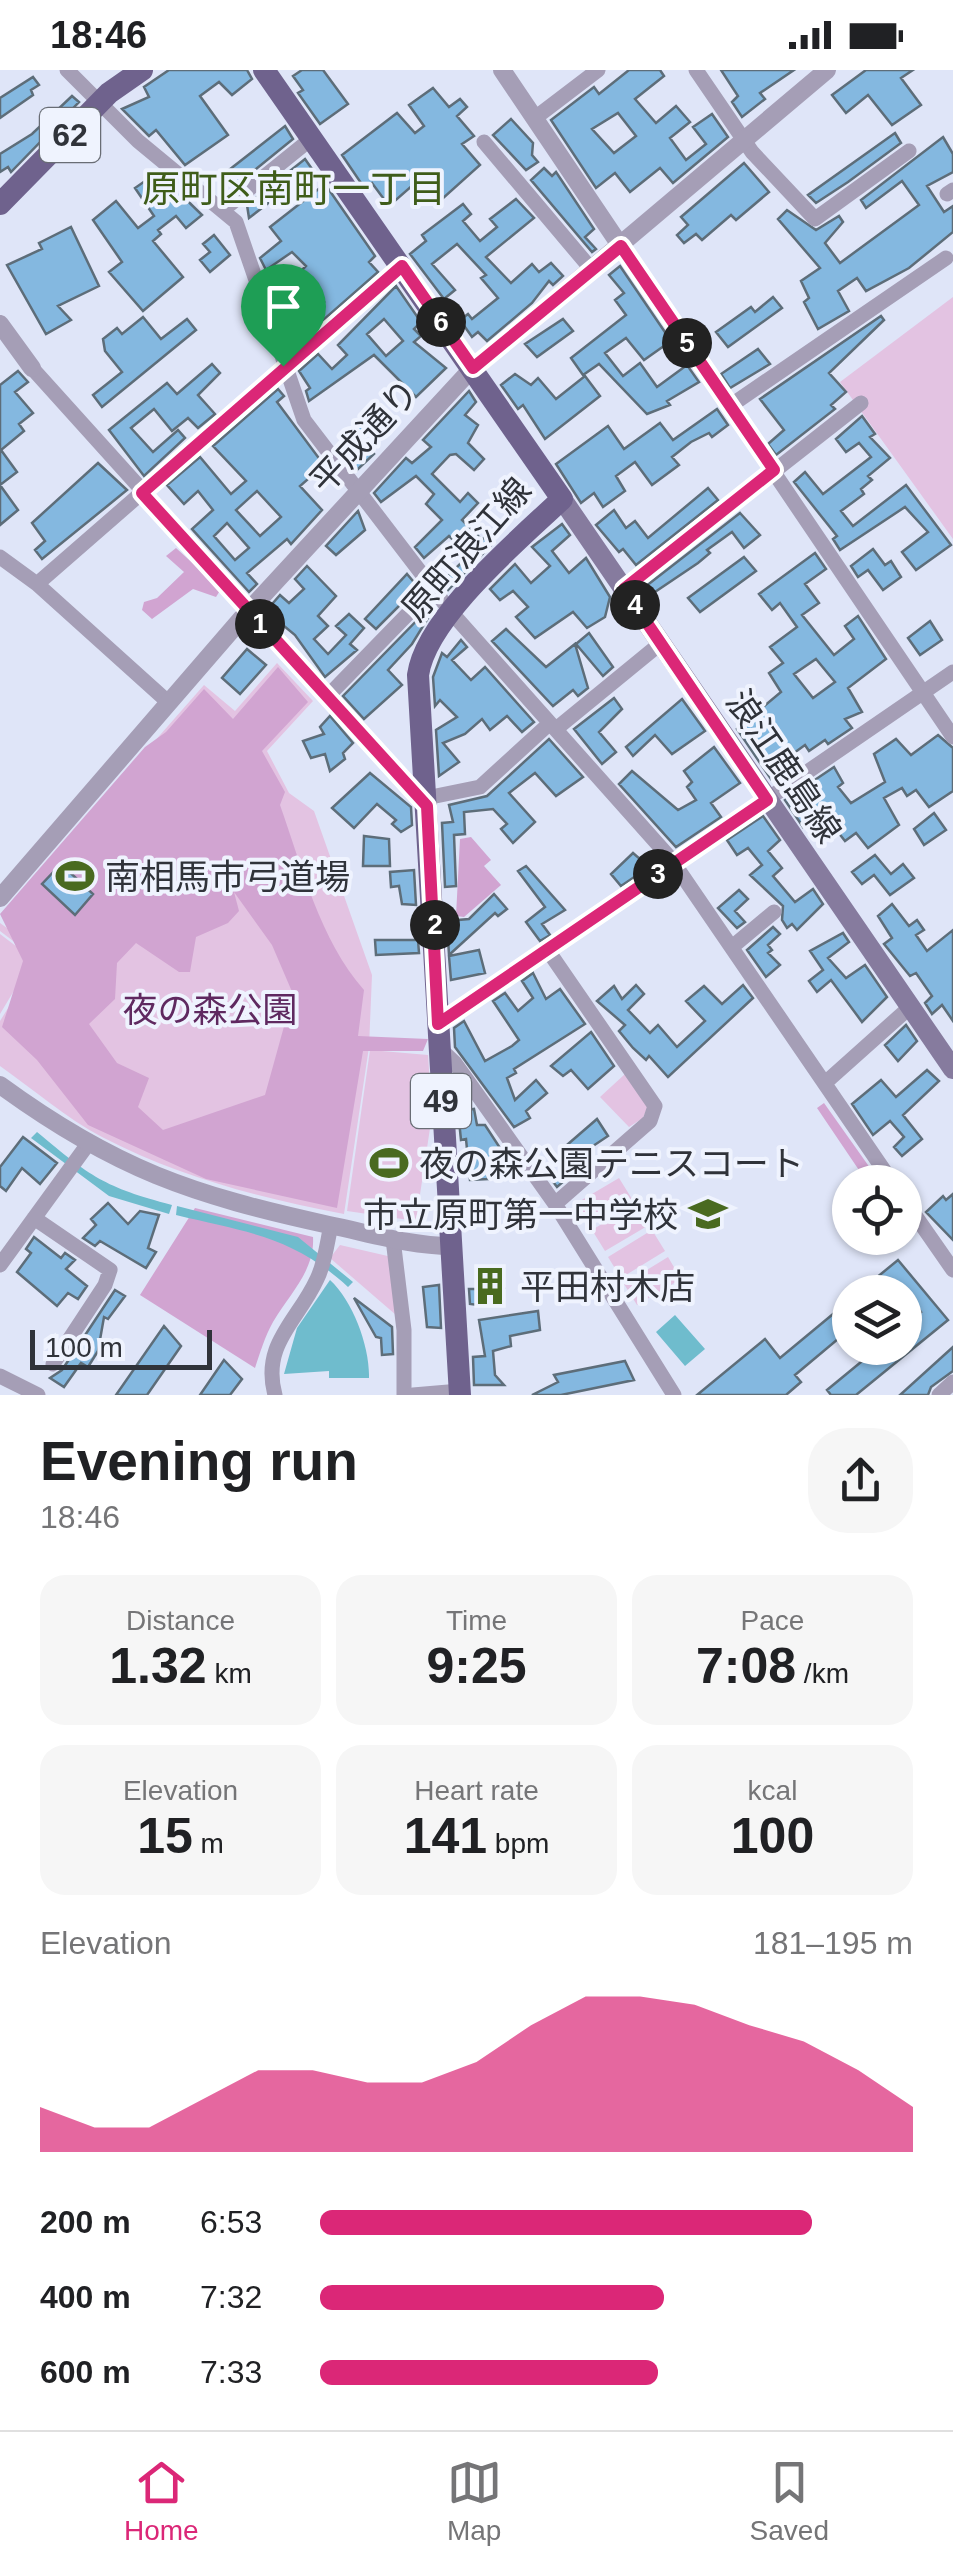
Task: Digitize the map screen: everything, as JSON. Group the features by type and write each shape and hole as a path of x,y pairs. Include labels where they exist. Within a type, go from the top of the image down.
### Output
{"main road":[{"name":"62","path":"0,204 100,104 142,70"},
{"name":"原町浪江線","path":"264,70 562,499 451,612 420,662 460,1393"},
{"name":"浪江鹿島線","path":"562,499 953,1070"}],"street":[{"path":"67,70 100,104 236,222 304,420 451,612 674,863 880,1165"},
{"path":"502,70 953,736"},
{"path":"535,118 598,70"},
{"path":"696,70 744,141 815,219 910,151"},
{"name":"平成通り","path":"0,898 248,611 474,370 592,270 624,251 827,70"},
{"path":"223,210 312,138"},
{"path":"484,142 592,270"},
{"path":"730,406 946,258"},
{"path":"37,584 402,266"},
{"path":"0,324 32,368 142,493 426,802 480,788 661,643"},
{"path":"624,589 861,404"},
{"path":"0,558 37,584 168,702"},
{"path":"327,697 433,588"},
{"path":"674,1395 554,1204 438,1036 548,952 953,672"},
{"path":"732,947 774,912"},
{"path":"548,952 655,1106 650,1121 554,1204"},
{"path":"824,1084 910,1008"},
{"path":"0,1084 88,1144 202,1195 392,1239 450,1246"},
{"path":"0,1264 88,1144"},
{"path":"34,1218 106,1267 110,1276 52,1364"},
{"path":"275,1395 271,1378 277,1343 317,1279 331,1225"},
{"path":"922,1225 953,1270"},
{"path":"392,1239 404,1330 404,1395"},
{"path":"0,1376 38,1395"},
{"path":"939,1395 953,1382"},
{"path":"413,1395 460,1393"}],"green space":[{"path":"953,297 953,539 840,382"},
{"name":"夜の森公園","path":"277,663 313,701 267,751 289,793 314,811 372,975 369,1047 344,1214 282,1201 160,1164 102,1137 0,1066 0,1021 38,960 0,931 0,923 39,951 153,743 204,685 235,711"},
{"path":"0,934 33,959 0,1014"},
{"name":"夜の森公園テニスコート","path":"370,1050 428,1055 432,1115 416,1221 347,1211"},
{"path":"625,1074 648,1106 643,1118 629,1127 600,1097"},
{"path":"619,1178 632,1199 588,1226 575,1204"},
{"path":"636,1203 649,1225 605,1251 592,1230"},
{"path":"652,1230 665,1251 621,1278 608,1257"},
{"path":"340,1245 392,1257 396,1315 330,1258"},
{"path":"668,1257 681,1279 637,1305 624,1284"}],"shaded area":[{"path":"176,548 221,589 216,597 193,589 152,619 142,610 144,602 157,598 184,572 166,556"},
{"name":"夜の森公園","path":"278,667 308,702 262,751 285,792 280,805 324,926 364,990 358,1036 428,1039 423,1051 363,1051 337,1208 206,1179 88,1125 37,1060 2,1027 23,961 0,914 145,747 166,732 204,689 233,719","holes":["234,892 272,945 293,994 265,1095 163,1130 138,1107 149,1078 117,1063 89,1024 115,999 117,963 136,943 179,972 190,972 196,937 228,923 239,911"]},
{"path":"471,837 491,860 484,866 501,885 464,917 456,916 460,839"},
{"path":"824,1103 868,1165 856,1165 817,1108"},
{"path":"195,1208 313,1237 306,1270 270,1327 255,1368 140,1295"}],"water":[{"path":"37,1132 99,1179 172,1205 169,1214 109,1196 31,1138"},
{"path":"177,1206 298,1237 353,1282 348,1287 308,1257 268,1238 176,1215"},
{"path":"330,1280 346,1300 358,1325 367,1353 369,1378 329,1378 329,1371 284,1374 297,1328"},
{"path":"675,1315 705,1349 685,1366 656,1332"}],"building":[{"path":"169,70 247,70 252,79 232,95 219,82 200,96 228,135 185,165 156,130 149,136 122,109 149,97 144,87"},
{"path":"302,70 323,70 348,104 320,124 298,93 303,90 293,76"},
{"path":"629,70 660,70 664,76 635,99 656,123 676,106 690,122 670,138 686,160 706,144 693,127 712,114 728,137 673,183 660,168 630,192 615,173 596,188 551,120 594,87 599,94","holes":["618,113 636,136 614,153 592,129"]},
{"path":"721,70 794,70 760,93 765,99 742,117 732,102 738,96"},
{"path":"866,70 913,70 901,78 921,105 892,125 868,95 846,113 832,95"},
{"path":"33,77 39,85 31,90 33,95 0,118 0,98"},
{"path":"433,88 449,107 460,99 467,107 457,116 474,136 462,144 480,165 441,200 422,177 389,206 372,183 365,189 342,155 397,113 415,133 424,126 409,105"},
{"path":"72,96 79,102 11,172 8,167 0,172 0,154 32,134"},
{"path":"511,119 533,143 532,155 538,162 526,170 493,135"},
{"path":"285,126 293,139 235,186 229,170"},
{"path":"895,133 901,143 848,182 816,203 808,195"},
{"path":"943,137 953,154 953,172 927,186 944,212 953,206 953,232 909,268 866,291 857,278 838,291 849,311 818,329 804,302 809,298 801,281 820,268 778,219 787,210 816,230 839,216 843,222 825,243 840,263 919,205 902,181 866,208 861,200"},
{"path":"305,159 312,169 249,218 247,205"},
{"path":"744,163 769,192 736,220 731,215 702,240 696,234 684,243 677,235 688,225 681,217"},
{"path":"544,168 552,176 556,172 594,229 585,237 596,249 592,252 531,180"},
{"path":"158,172 202,215 186,228 176,216 158,230 161,234 153,241 183,277 143,311 109,272 122,262 93,220 116,201 138,228 154,216 135,188"},
{"path":"325,184 375,256 369,262 378,272 321,322 312,312 324,302 296,276 306,266 292,252 266,270 260,258 281,241 270,227"},
{"path":"516,199 534,218 486,257 511,283 532,264 539,272 551,263 563,276 553,285 549,281 532,303 487,341 478,332 472,337 460,320 468,314 472,319 498,298 481,278 486,275 457,244 432,264 455,290 444,299 410,254 426,241 422,235 463,204 471,214 463,221 480,241 497,227 490,219"},
{"path":"71,227 99,286 58,306 71,320 46,334 7,265 42,249 39,243"},
{"path":"214,235 230,255 210,272 200,260 210,252 203,244"},
{"path":"620,266 671,341 644,360 626,338 605,353 623,376 640,363 657,387 687,365 699,382 667,401 670,405 647,414 599,364 583,375 571,358 626,315 615,300 624,293 609,275"},
{"path":"396,286 421,322 414,329 421,336 414,342 446,368 416,397 374,355 309,401 306,391 310,388 299,371 318,354 332,369 347,355 338,345","holes":["384,319 403,341 386,356 367,334"]},
{"path":"773,297 782,308 728,347 716,332 751,307 755,312"},
{"path":"881,316 884,320 829,373 846,392 831,405 835,409 776,455 768,444 784,430 760,399"},
{"path":"143,317 161,339 187,319 196,330 102,407 93,395 122,372 105,351 103,339 117,328 122,334"},
{"path":"563,319 573,331 537,357 525,344"},
{"path":"758,349 770,364 730,388 721,374"},
{"path":"212,364 220,373 198,395 215,414 198,428 188,418 172,431 154,409 131,428 153,452 178,430 185,438 144,476 109,430 167,383 177,394"},
{"path":"18,371 28,382 15,392 33,413 19,424 24,431 1,450 17,472 0,485 0,385"},
{"path":"515,374 531,385 538,378 556,399 585,376 600,396 545,439 523,405 518,409 501,385"},
{"path":"278,389 284,396 277,402 324,465 300,486 322,510 291,544 287,539 247,573 257,584 249,592 192,529 213,510 198,491 184,504 167,485 200,457 231,494 246,481 213,446","holes":["257,491 281,517 260,536 236,510","227,523 249,548 235,560 214,536"]},
{"path":"469,391 476,402 465,415 478,425 468,443 484,459 474,470 456,454 450,455 432,474 460,502 468,493 478,503 462,520 482,540 486,536 493,543 448,590 442,582 469,555 449,536 424,558 415,547 442,520 426,504 434,494 416,476 381,502 374,493 406,458 412,463 431,447 423,440"},
{"path":"717,409 728,425 712,437 709,433 691,442 672,457 679,465 652,485 635,462 616,476 625,491 603,507 594,493 581,503 556,464 608,426 624,449 660,423 673,440"},
{"path":"862,416 875,434 870,437 890,458 868,476 872,480 861,489 864,494 841,511 853,526 906,485 951,545 916,570 902,552 928,532 905,507 840,550 833,539 837,536 794,482 805,472 823,494 871,457 859,443 846,452 836,439"},
{"path":"364,419 372,428 360,438 374,454 357,470 349,460 357,452 344,439"},
{"path":"98,463 127,490 42,559 35,550 45,541 32,523"},
{"path":"0,485 18,510 0,525"},
{"path":"708,488 718,500 636,565 596,525 614,510 626,528 635,521 648,538"},
{"path":"358,511 365,530 336,555 326,546"},
{"path":"740,513 760,535 744,548 732,532 707,550 710,553 698,563 646,598 641,590"},
{"path":"562,524 570,535 552,551 569,573 586,558 610,597 605,617 587,628 573,612 535,638 516,617 528,607 513,591 500,600 490,589 515,564 531,583 550,566 532,547"},
{"path":"873,549 885,565 891,561 901,577 883,590 868,570 858,577 851,566"},
{"path":"815,553 826,569 805,584 819,603 802,615 834,655 854,639 845,626 858,616 886,659 848,688 862,712 845,719 852,728 809,751 805,745 787,758 791,764 771,779 737,729 781,692 769,673 783,663 770,647 797,627 780,603 772,610 759,594","holes":["816,659 835,682 813,698 794,674"]},
{"path":"744,557 756,571 700,612 688,598"},
{"path":"307,566 336,596 318,616 328,626 314,639 328,654 346,635 336,626 349,614 364,628 350,644 357,650 325,677 295,635 266,611 280,595 289,603 304,589 295,579"},
{"path":"407,574 418,587 376,629 365,619"},
{"path":"430,607 433,610 412,644 388,670 402,685 364,719 343,696"},
{"path":"930,621 942,640 920,655 908,638"},
{"path":"506,629 546,667 575,644 588,688 578,696 573,690 553,706 492,641"},
{"path":"589,633 613,667 603,676 576,644"},
{"path":"461,640 467,647 452,660 471,680 485,667 534,722 522,732 507,716 490,730 482,719 465,734 443,743 459,762 439,776 436,730 457,717 440,700 435,706 433,677 442,653 447,657"},
{"path":"247,649 266,665 240,694 222,678"},
{"path":"614,698 622,709 599,732 616,752 602,764 574,729"},
{"path":"682,699 705,731 672,754 655,735 633,756 626,747"},
{"path":"330,716 353,743 343,753 345,759 330,771 325,754 311,758 303,741 324,734 320,727"},
{"path":"938,735 953,748 953,791 929,807 916,790 907,796 902,788 884,798 899,825 868,848 856,833 845,841 823,813 803,827 785,800 834,767 843,783 838,787 851,803 885,782 874,754 896,739 911,755"},
{"path":"549,739 583,777 556,796 535,773 509,793 535,822 513,843 501,829 507,824 493,809 464,812 465,834 454,835 456,886 445,887 442,823 453,822 449,805 487,796"},
{"path":"714,747 740,783 711,803 721,817 676,847 619,784 632,771 678,810 696,800 687,787 692,782 684,771"},
{"path":"370,773 411,807 412,825 401,832 392,824 396,820 377,804 354,828 332,808"},
{"path":"934,813 946,830 924,845 914,829"},
{"path":"763,816 780,840 768,851 782,868 773,876 795,902 813,889 823,904 797,930 792,924 787,928 782,920 783,906 750,875 762,865 748,848 737,855 727,840"},
{"path":"364,836 389,839 390,866 363,866"},
{"path":"633,853 641,860 650,853 658,861 621,886 611,874"},
{"path":"875,855 891,874 903,864 914,878 890,895 874,875 862,884 852,872"},
{"path":"61,864 93,894 75,915 42,884"},
{"path":"526,866 565,910 542,924 550,935 540,941 526,922 545,907 518,871"},
{"path":"414,870 416,905 402,904 399,886 391,887 390,872"},
{"path":"739,890 748,899 735,911 745,922 737,928 718,908"},
{"path":"494,894 507,909 498,916 495,913 449,955 447,921 469,919"},
{"path":"892,904 909,926 917,920 924,930 916,935 927,951 953,930 953,1021 942,1005 932,1014 925,1003 932,996 916,973 910,976 884,944 892,938 878,916"},
{"path":"773,927 780,934 768,945 772,950 768,953 780,965 766,977 747,950"},
{"path":"843,933 849,942 828,958 846,978 865,965 887,997 862,1022 831,980 817,992 809,981 823,970 810,951"},
{"path":"375,940 418,940 419,953 376,955"},
{"path":"479,950 485,973 451,980 449,956"},
{"path":"533,973 546,999 560,989 585,1024 514,1069 516,1073 507,1078 515,1100 536,1080 547,1093 526,1111 530,1118 514,1127 455,1047 454,1028 464,1021 485,1061 512,1046 519,1040 493,1001 505,993 518,1011 533,998 522,981"},
{"path":"636,985 644,994 628,1010 650,1033 658,1025 677,1047 705,1021 686,1001 704,986 722,1004 743,985 753,998 668,1077 649,1056 646,1060 633,1048 619,1031 625,1025 597,1001 614,986 622,999"},
{"path":"906,1025 917,1041 898,1061 885,1045"},
{"path":"591,1032 614,1066 588,1089 571,1070 563,1076 551,1066"},
{"path":"927,1070 939,1081 903,1115 922,1139 902,1156 894,1147 904,1137 890,1121 873,1135 852,1104 881,1080 896,1097"},
{"path":"474,1109 477,1125 485,1125 502,1151 500,1168 488,1174 488,1179 470,1180 466,1139 461,1140 458,1111"},
{"path":"597,1119 608,1136 581,1154 586,1162 557,1187 551,1179 570,1165 560,1151"},
{"path":"23,1137 57,1163 40,1184 22,1168 6,1191 0,1186 0,1167"},
{"path":"953,1194 953,1240 926,1212 943,1196 946,1200"},
{"path":"108,1203 128,1224 140,1211 159,1215 148,1248 156,1252 146,1268 100,1241 95,1246 83,1238 96,1225 91,1219"},
{"path":"34,1237 61,1258 65,1253 75,1260 66,1269 87,1286 78,1299 68,1293 57,1306 17,1272 31,1253 26,1249"},
{"path":"898,1260 910,1275 880,1275"},
{"name":"平田村木店","path":"496,1267 504,1288 478,1305 470,1304 469,1289 477,1289 480,1277"},
{"path":"439,1285 441,1328 427,1327 423,1287"},
{"path":"922,1289 948,1320 922,1341"},
{"path":"115,1290 125,1296 108,1319 104,1317 98,1351 88,1367 81,1363 64,1387 50,1378 62,1370"},
{"path":"354,1298 392,1327 393,1354 382,1355 381,1338 376,1337"},
{"path":"538,1311 540,1330 510,1336 511,1346 493,1351 495,1375 504,1385 474,1385 473,1357 485,1356 479,1320"},
{"path":"832,1315 832,1344 795,1375 801,1382 786,1395 697,1395 765,1339 780,1358"},
{"path":"164,1326 181,1346 147,1395 116,1395"},
{"path":"953,1347 953,1371 931,1387 928,1395 900,1395"},
{"path":"224,1360 242,1379 230,1395 200,1395"},
{"path":"625,1361 634,1380 561,1395 532,1395 558,1382 554,1375"},
{"path":"857,1365 893,1365 856,1395 831,1395 827,1390"}],"place":[{"name":"南相馬市弓道場","path":"75,876"},
{"name":"夜の森公園テニスコート","path":"389,1163"},
{"name":"市立原町第一中学校","path":"708,1214"},
{"name":"平田村木店","path":"490,1286"}],"district":[{"name":"原町区南町一丁目","path":"294,189"}],"route":[{"path":"621,246 774,470 624,589 767,800 438,1024 427,806 142,493 283,366 402,266 473,368 621,246"}]}
